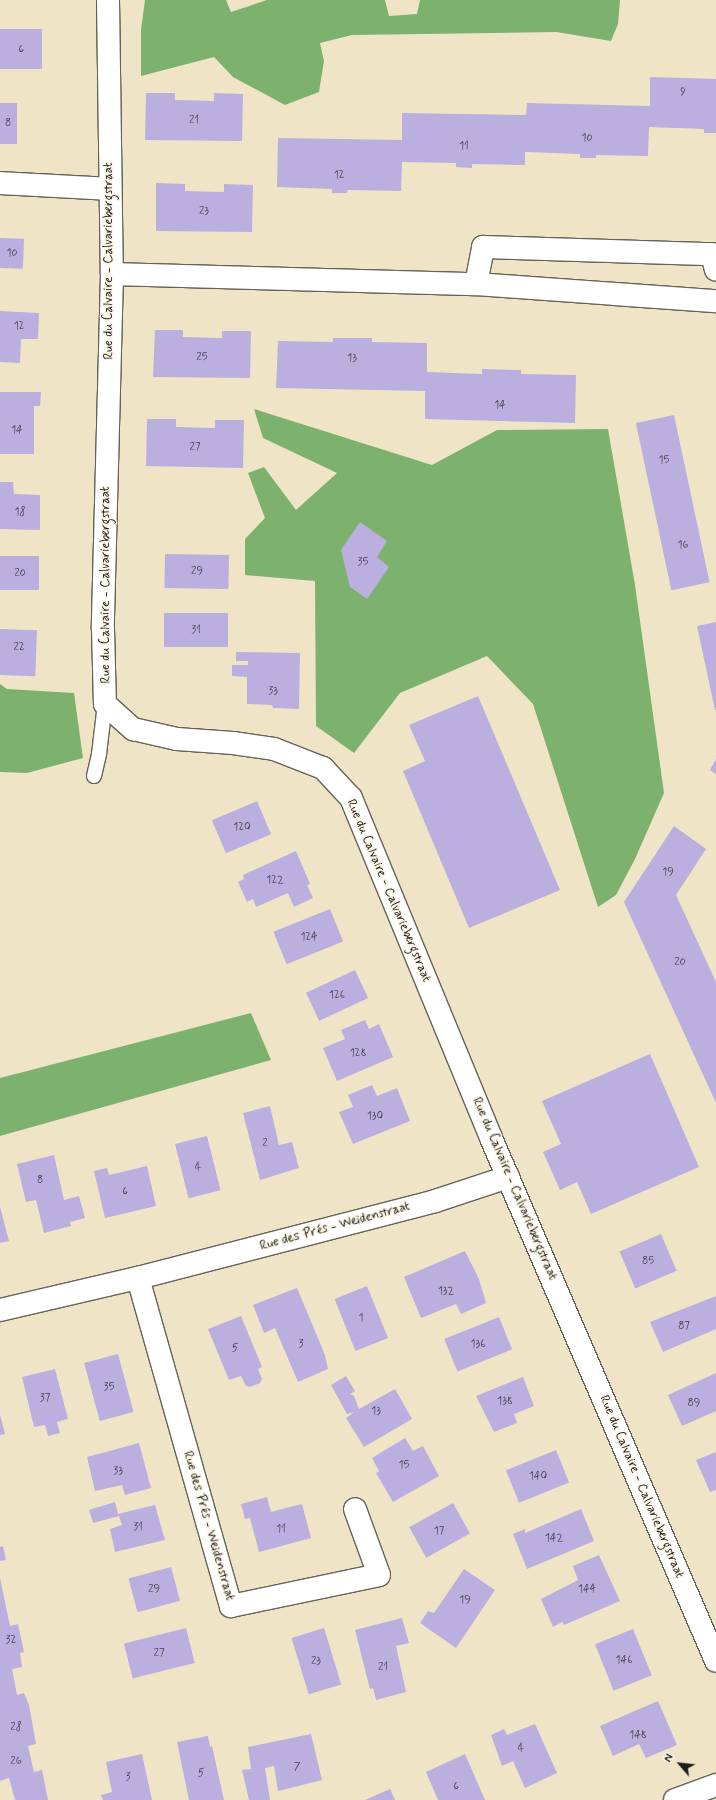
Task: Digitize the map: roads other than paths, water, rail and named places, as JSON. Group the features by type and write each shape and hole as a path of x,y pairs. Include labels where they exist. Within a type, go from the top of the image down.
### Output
{"street":[{"name":"Rue du Calvaire - Calvariebergstraat","path":"108,0 112,274 103,629 105,704 133,728 177,739 233,743 274,749 323,768 351,798 508,1177 716,1661"},
{"path":"0,184 110,189"},
{"path":"476,284 483,247 712,254 716,270"},
{"path":"112,274 476,284 716,301"},
{"name":"Rue des Prés - Weidenstraat","path":"0,1310 138,1278 435,1201 508,1177"},
{"name":"Rue des Prés - Weidenstraat","path":"138,1278 230,1606 379,1575 355,1509"},
{"path":"674,1800 716,1785"}],"lane":[{"path":"94,776 99,754 105,704"}]}
